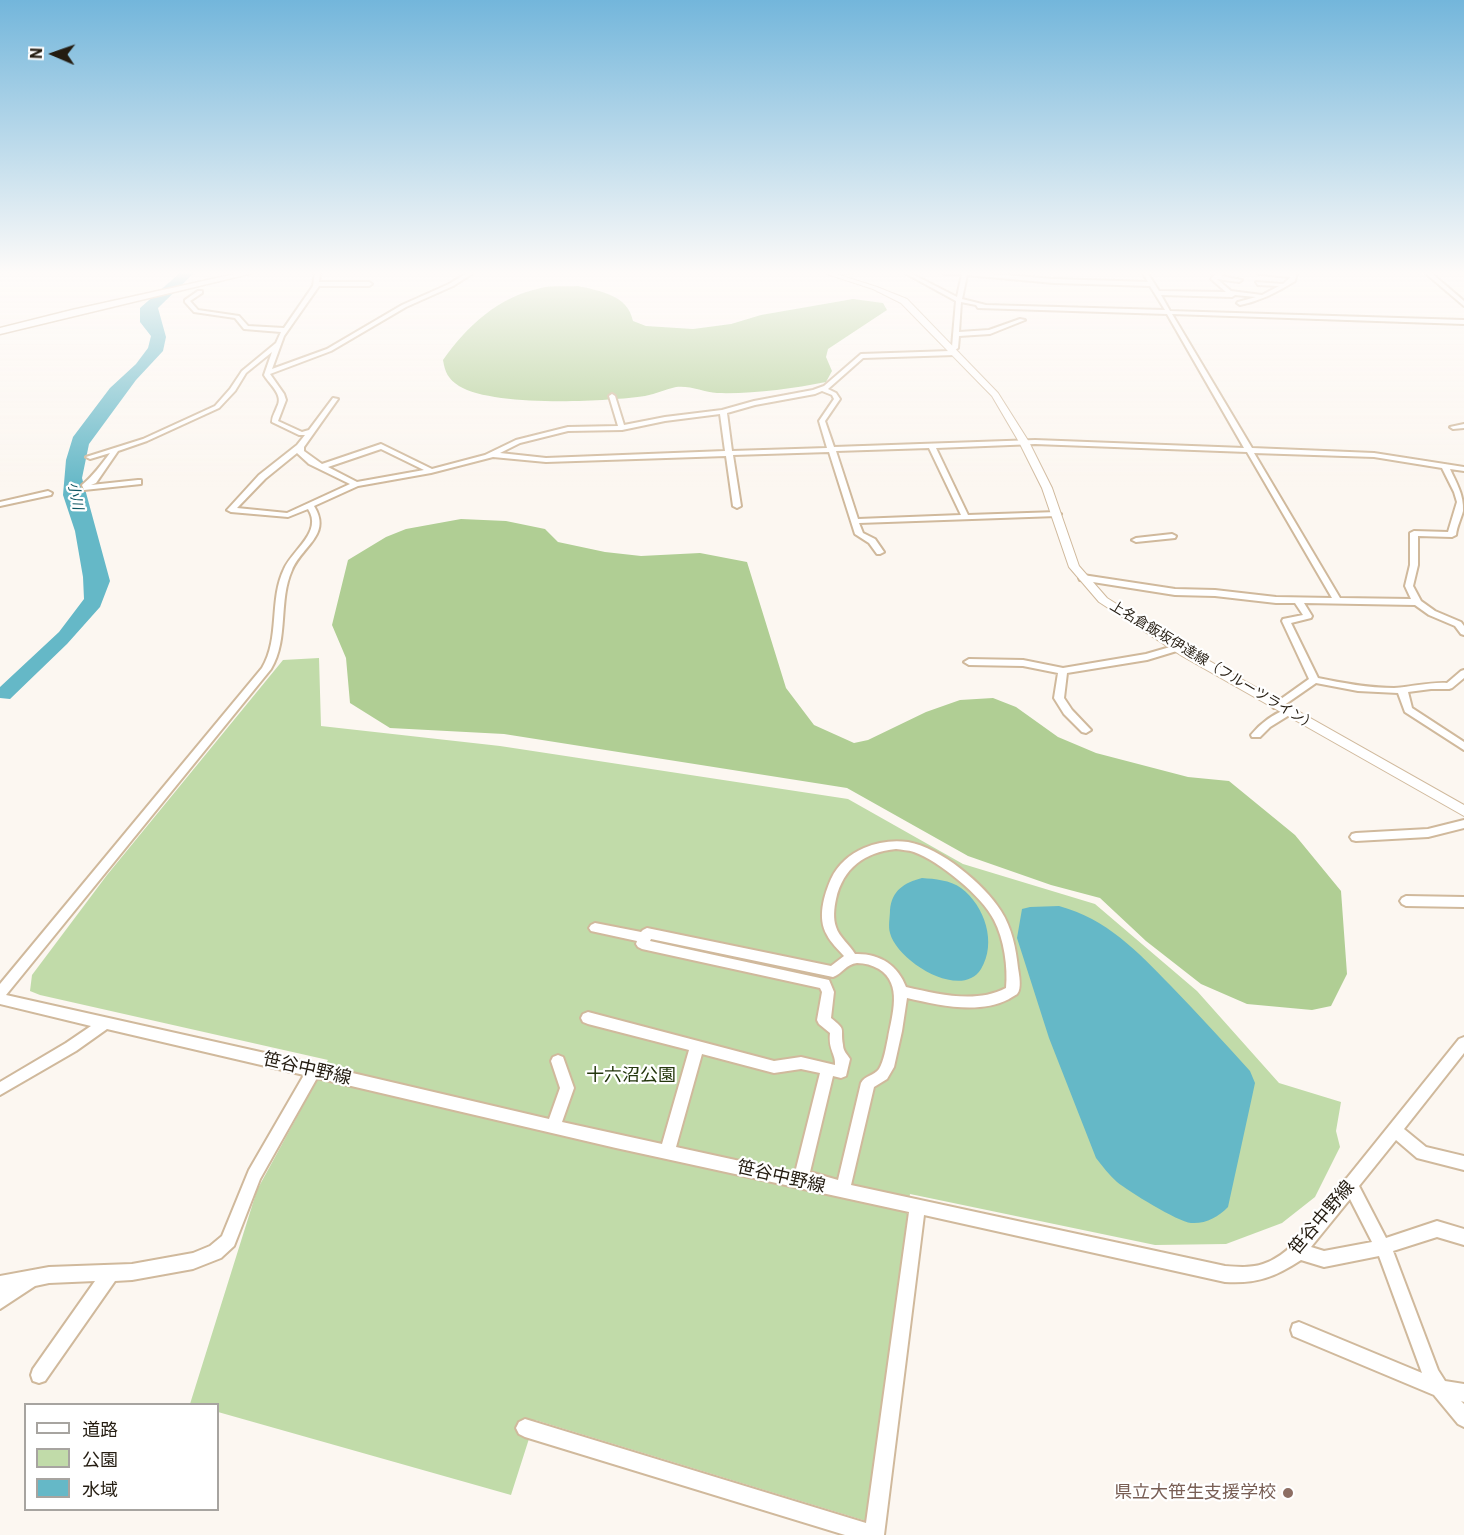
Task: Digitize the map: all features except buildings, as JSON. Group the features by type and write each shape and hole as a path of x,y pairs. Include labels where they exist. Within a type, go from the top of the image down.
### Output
{"main road":[{"name":"上名倉飯坂伊達線（フルーツライン）","path":"946,344 995,395 1024,442 1047,488 1070,559 1083,578 1111,606 1177,648 1464,812"}],"street":[{"path":"90,457 115,451 156,436 220,405 244,372 278,344"},
{"path":"279,344 268,373 270,380 283,397 274,417 275,422 302,434 311,432"},
{"path":"268,373 340,344"},
{"path":"334,399 300,447 273,467 231,508 236,511 284,516 356,484 431,471 494,455 516,441 568,429 622,428 723,412 754,402 823,389 861,356 954,351 955,344"},
{"path":"1187,344 1337,600"},
{"path":"823,389 834,394 837,399 822,422 859,534 872,541 880,552"},
{"path":"612,396 622,428"},
{"path":"723,412 737,506"},
{"path":"1454,427 1464,426"},
{"path":"494,455 546,460 1024,442 1374,455 1464,469"},
{"path":"931,445 964,516"},
{"path":"321,467 381,446 431,471"},
{"path":"300,447 300,452 321,467 356,484"},
{"path":"115,451 87,487 138,482"},
{"path":"1445,467 1459,494 1460,508 1452,523 1452,535 1414,533 1412,544 1414,565 1408,586 1417,602 1432,613 1458,624 1464,632"},
{"path":"0,504 48,493"},
{"path":"0,993 268,666 273,651 278,613 288,568 315,532 317,522 315,511 310,506"},
{"path":"855,521 1057,514"},
{"path":"1136,540 1172,536"},
{"path":"1083,578 1175,592 1299,600 1417,602"},
{"path":"1299,600 1308,616 1286,621 1314,680"},
{"path":"969,662 1023,663 1063,671 1147,657 1177,648"},
{"path":"1063,671 1059,698 1068,712 1086,730"},
{"path":"1314,680 1402,690 1418,686 1449,686 1463,676"},
{"path":"1256,735 1314,680"},
{"path":"1402,690 1408,710 1464,747"},
{"path":"1356,837 1428,833 1464,824"},
{"path":"852,959 829,927 830,897 845,866 868,851 901,847 920,850 940,862 977,893 999,917 1014,980 1012,991 1005,996 989,1000 967,1002 901,991"},
{"path":"1406,901 1464,902"},
{"path":"595,928 645,938"},
{"path":"588,1018 774,1067 801,1063 828,1069 840,1072 843,1059 835,1044 837,1031 824,1020 828,992 824,984 642,944 647,933 832,972 852,959 871,960 885,967 897,979 901,991 891,1050 884,1074 868,1083 843,1189 801,1177 828,1069"},
{"name":"笹谷中野線","path":"0,999 667,1152 1225,1274 1249,1276 1277,1267 1299,1251 1464,1043"},
{"path":"0,1089 71,1047 104,1024"},
{"path":"667,1152 697,1047"},
{"path":"554,1126 567,1088 558,1061"},
{"path":"0,1284 31,1278 109,1275 194,1261 215,1252 228,1241 254,1175 314,1070"},
{"path":"1395,1131 1422,1153 1464,1163"},
{"path":"1350,1184 1383,1246 1431,1375 1464,1418"},
{"path":"525,1428 874,1535 916,1207"},
{"path":"1299,1251 1324,1259 1383,1246 1437,1229 1464,1238"},
{"path":"39,1375 109,1275"},
{"path":"0,1301 31,1278"},
{"path":"1299,1329 1440,1389 1464,1393"}],"green space":[{"path":"456,344 836,344 828,349 826,357 832,371 826,382 758,392 731,393 681,387 645,396 577,401 522,400 475,393 459,386 446,372 443,360"},
{"path":"461,519 506,521 545,529 558,542 605,552 641,556 700,553 747,562 786,688 814,725 854,743 868,740 926,712 960,700 993,698 1016,707 1058,737 1096,753 1188,777 1229,781 1295,835 1341,891 1347,974 1331,1006 1312,1010 1247,1004 1201,984 1146,941 1100,898 1051,885 968,856 847,788 504,734 390,728 350,703 346,658 332,625 348,560 386,537 406,529"},
{"name":"十六沼公園","path":"319,658 321,726 500,746 848,799 963,864 1095,904 1197,991 1279,1083 1341,1102 1336,1131 1340,1147 1315,1197 1282,1223 1226,1244 1155,1245 910,1194 866,1521 535,1420 511,1495 219,1412 219,1403 190,1403 257,1190 328,1060 30,991 32,975 107,875 283,660"}],"water":[{"name":"小川","path":"149,344 165,344 163,351 136,380 89,444 82,478 110,581 100,607 67,644 10,699 0,698 0,687 59,632 84,599 83,577 75,531 63,495 66,460 73,437 110,388 136,364"},
{"path":"922,878 942,880 957,885 969,896 982,915 988,937 988,948 981,969 972,978 959,981 931,974 904,955 895,944 889,927 893,897 904,885"},
{"path":"1059,906 1092,919 1133,949 1250,1071 1255,1083 1228,1207 1211,1219 1191,1223 1165,1212 1117,1182 1096,1158 1049,1038 1017,938 1022,909"}],"place":[{"name":"県立大笹生支援学校","path":"1288,1493"}]}
